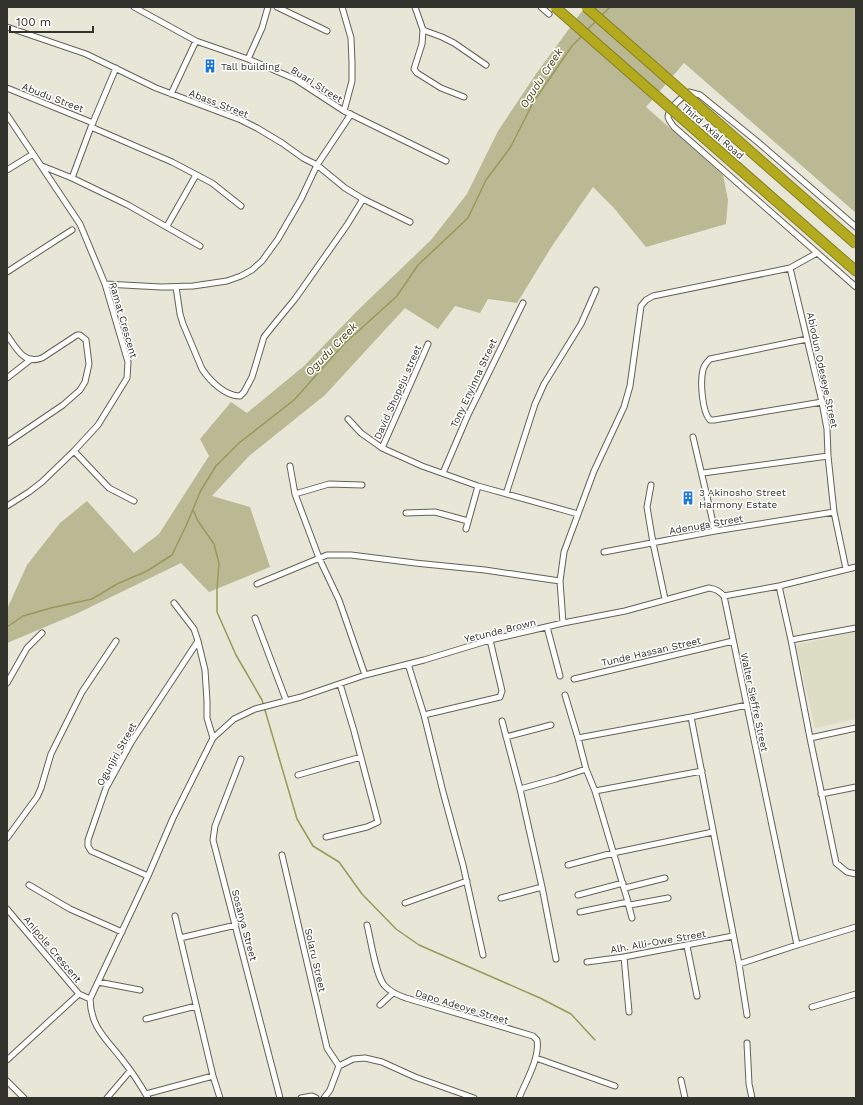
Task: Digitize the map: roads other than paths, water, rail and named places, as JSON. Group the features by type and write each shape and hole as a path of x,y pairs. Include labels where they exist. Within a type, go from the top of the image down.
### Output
{"highway":[{"name":"Third Axial Road","path":"586,7 856,244"},
{"name":"Third Axial Road","path":"552,11 853,268"}],"street":[{"name":"Buari Street","path":"134,7 196,41 248,59 295,79 344,111 446,161"},
{"path":"248,59 262,28 268,7"},
{"path":"277,7 327,30"},
{"path":"342,7 351,38 352,62 352,81 344,111"},
{"path":"415,7 423,30 422,44 414,70 416,73 441,88 464,97"},
{"path":"541,7 552,11"},
{"name":"Abass Street","path":"7,27 72,48 172,94 257,128 303,158 317,165 345,188 363,199 410,222"},
{"path":"423,30 454,43 486,66"},
{"path":"172,94 196,41"},
{"path":"72,178 116,68"},
{"name":"Abudu Street","path":"7,88 172,162 212,183 241,206"},
{"path":"856,227 759,143 700,95 689,92 675,104 668,115 668,118 674,127 856,288"},
{"path":"105,284 176,287 210,284 227,281 242,276 252,270 270,251 289,222 317,165 351,114"},
{"name":"Ramat Crescent","path":"7,115 80,224 105,284 128,362 127,378 124,385 98,425 42,482 7,506"},
{"path":"7,170 33,154"},
{"path":"41,166 72,178 167,226 200,246"},
{"path":"167,226 196,175"},
{"path":"176,287 183,324 206,376 230,394 240,396 244,392 252,377 264,337 295,299 347,225 363,199"},
{"path":"7,272 72,230"},
{"path":"563,623 560,581 564,552 594,472 624,407 630,386 641,306 646,300 653,296 790,268 817,253"},
{"name":"Abiodun Odeseye Street","path":"790,268 822,402 827,429 828,456 834,512 846,570"},
{"path":"506,494 534,404 544,384 581,324 596,290"},
{"name":"Tony Enyinna Street","path":"443,473 467,416 523,304"},
{"path":"7,335 22,356 30,360 42,358 77,335 80,335 86,340 89,364 85,382 73,398 7,443"},
{"path":"807,339 710,359 706,363 703,370 702,384 704,412 706,417 710,420 714,420 822,402"},
{"name":"David Shopeju street","path":"382,448 428,344"},
{"path":"7,378 30,360"},
{"path":"348,419 361,433 382,448 422,466 478,486 578,514"},
{"path":"693,437 703,473 715,531"},
{"path":"74,451 109,488 134,501"},
{"path":"703,473 828,456"},
{"path":"290,466 295,494 319,558 338,600 365,675"},
{"path":"295,494 329,484 362,485"},
{"path":"651,485 647,507 653,542 666,599"},
{"path":"466,529 478,486"},
{"path":"406,513 435,512 468,521"},
{"name":"Adenuga Street","path":"604,552 715,531 834,512"},
{"path":"257,584 327,555 351,555 485,570 560,581"},
{"path":"724,596 778,586 856,567"},
{"path":"778,586 791,640 836,863 847,872 856,874"},
{"name":"Yetunde Brown","path":"213,738 234,719 255,709 340,684 365,675 490,640 563,623 625,611 709,588 719,591 724,596"},
{"name":"Walter Sieffre Street","path":"724,596 797,944"},
{"path":"174,603 194,629 198,641 205,670 207,718 213,738 90,999 90,1012 98,1030 125,1062 147,1096 213,1076"},
{"path":"255,618 284,701"},
{"path":"547,627 560,676"},
{"path":"791,640 856,628"},
{"path":"7,683 27,648 42,633"},
{"path":"7,838 37,797 51,754 75,705 116,640"},
{"path":"424,715 500,697 502,691 490,640"},
{"name":"Ogunjiri Street","path":"148,876 91,851 88,846 88,840 106,788 132,742 198,641"},
{"name":"Tunde Hassan Street","path":"574,679 733,641"},
{"path":"408,664 424,715 467,881 483,955"},
{"path":"326,837 378,822 340,684"},
{"path":"565,695 586,769 595,791 624,885 632,918"},
{"path":"578,738 691,717 746,704"},
{"path":"691,717 739,964 747,1015"},
{"path":"502,721 520,789 542,887 556,959"},
{"path":"506,737 551,725"},
{"path":"810,738 856,728"},
{"path":"298,775 361,757"},
{"name":"Sosanya Street","path":"241,759 215,826 213,840 280,1098"},
{"path":"520,789 586,769"},
{"path":"595,791 702,771"},
{"path":"821,794 856,787"},
{"path":"568,865 613,853 713,832"},
{"name":"Solaru Street","path":"282,855 327,1048 339,1066"},
{"path":"578,895 665,878"},
{"path":"406,903 467,881"},
{"path":"29,885 70,909 122,932"},
{"path":"501,898 542,887"},
{"path":"580,912 668,898"},
{"name":"Anipole Crescent","path":"7,909 79,994 90,999"},
{"path":"175,916 213,1076 220,1098"},
{"path":"180,938 236,925"},
{"name":"Dapo Adeoye Street","path":"367,925 378,971 384,985 393,992 406,998 533,1036 537,1040 538,1046 536,1058 519,1098"},
{"path":"739,964 797,944 856,927"},
{"name":"Alh. Alli-Owe Street","path":"587,962 687,946 733,936"},
{"path":"687,946 697,996"},
{"path":"624,957 629,1012"},
{"path":"98,982 140,990"},
{"path":"380,1005 393,992"},
{"path":"7,1060 79,994"},
{"path":"812,1007 856,994"},
{"path":"146,1019 196,1006"},
{"path":"747,1042 749,1084 752,1098"},
{"path":"324,1098 330,1090 339,1066 353,1059 365,1058 382,1062 415,1077 474,1098"},
{"path":"536,1058 615,1086"},
{"path":"107,1098 130,1071"},
{"path":"681,1080 685,1098"},
{"path":"7,1081 24,1098"},
{"path":"301,1098 312,1096 316,1098"}],"waterway":[{"name":"Ogudu Creek","path":"601,16 610,7"},
{"name":"Ogudu Creek","path":"587,30 597,20"},
{"name":"Ogudu Creek","path":"7,627 23,616 92,599 117,584 147,571 172,555 201,490 216,466 239,443 294,400 344,344 397,296 418,265 468,218 486,180 510,148 534,101 572,46 582,36"},
{"path":"193,510 198,521 214,544 219,563 217,612 236,655 262,700 297,819 313,846 339,862 362,894 396,929 419,945 540,998 571,1014 595,1040"}],"place":[{"name":"Tall building","path":"210,66"},
{"name":"3 Akinosho Street Harmony Estate","path":"688,498"}]}
